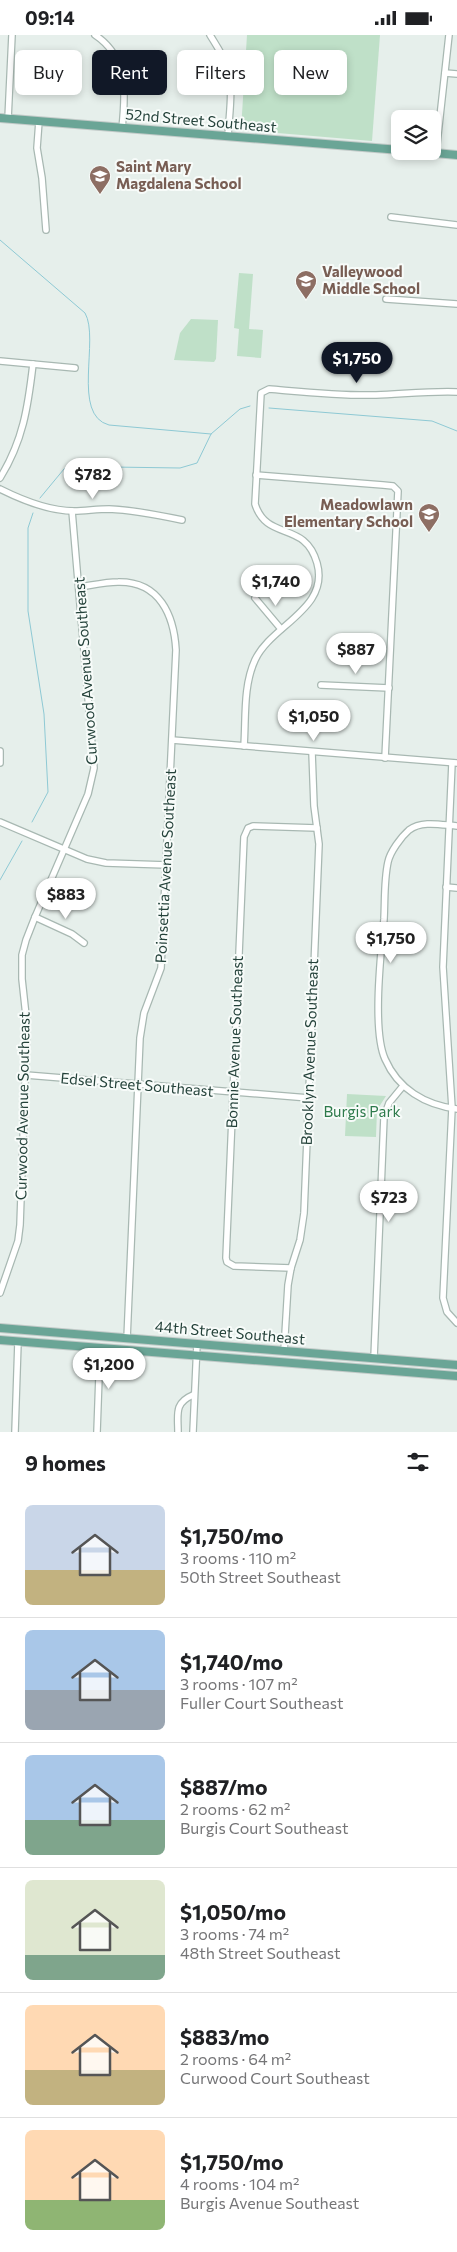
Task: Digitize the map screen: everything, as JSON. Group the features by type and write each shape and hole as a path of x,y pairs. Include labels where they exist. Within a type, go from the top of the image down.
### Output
{"main road":[{"name":"52nd Street Southeast","path":"4,118 391,149"},
{"path":"441,153 457,155"},
{"name":"44th Street Southeast","path":"0,1328 457,1365"},
{"path":"18,1342 22,1336 33,1331"},
{"path":"109,1349 122,1346 127,1339"},
{"name":"44th Street Southeast","path":"0,1340 457,1376"},
{"path":"354,1368 368,1365 374,1358"},
{"path":"416,1373 420,1367 430,1363"}],"street":[{"path":"4,118 12,35"},
{"path":"94,35 105,41 121,66 126,96 122,128"},
{"path":"210,35 226,64 229,74 228,137"},
{"path":"441,110 449,35"},
{"path":"445,73 457,74"},
{"path":"38,121 37,148 42,177 46,230"},
{"path":"391,217 457,225"},
{"path":"386,299 457,304"},
{"path":"0,361 75,368"},
{"path":"0,478 16,448 24,427 33,365"},
{"path":"244,746 250,673 256,657 281,629 310,603 318,587 318,565 307,543 295,534 264,522 258,515 255,504 260,397 262,391 269,389 376,395 433,391 457,392"},
{"path":"256,475 393,486 398,491 385,758"},
{"path":"0,489 32,503 72,511 109,509 182,520"},
{"name":"Curwood Avenue Southeast","path":"0,1293 18,1241 27,1025 21,968 26,940 88,795 94,768 72,511"},
{"name":"Poinsettia Avenue Southeast","path":"80,587 118,582 146,588 163,604 172,621 176,650 161,968 142,1022 127,1339"},
{"path":"255,598 281,629"},
{"path":"321,685 389,688"},
{"path":"172,740 455,763 449,826 443,967 455,1108 443,1298 447,1312 457,1323"},
{"path":"0,751 0,763"},
{"name":"Brooklyn Avenue Southeast","path":"284,1351 288,1285 302,1228 309,1098 319,845 312,752"},
{"path":"0,822 87,859 106,863 167,865"},
{"path":"455,1108 426,1100 402,1086 384,1058 379,1035 380,968 388,860 410,829 426,823 457,826"},
{"name":"Bonnie Avenue Southeast","path":"291,1269 234,1265 226,1262 246,831 253,826 318,828"},
{"path":"446,887 457,888"},
{"path":"35,917 72,934 84,943"},
{"name":"Edsel Street Southeast","path":"26,1075 309,1098"},
{"path":"374,1358 384,1117 389,1103 402,1086"},
{"path":"16,1432 18,1342"},
{"path":"193,1432 193,1395 197,1344"},
{"path":"98,1432 100,1348"},
{"path":"178,1432 179,1405 184,1399 193,1395"}],"green space":[{"path":"247,35 380,35 372,141 241,130 243,95 264,95 264,50 246,50"},
{"path":"239,273 253,274 249,329 263,330 261,358 237,356 239,329 234,328"},
{"path":"191,319 218,320 216,359 214,362 174,360 180,333"},
{"name":"Burgis Park","path":"347,1094 386,1096 377,1110 376,1137 345,1136"}],"waterway":[{"path":"0,240 85,313 89,325 90,340 89,392 91,407 98,418 109,425 211,434"},
{"path":"40,498 64,469 74,461 87,469 112,467 180,468 197,463 211,434 240,409 250,406"},
{"path":"269,408 432,421 457,431"},
{"path":"32,822 48,792 44,714 28,611 28,528 33,513"},
{"path":"0,880 22,841"}],"place":[{"name":"Saint Mary Magdalena School","path":"100,195"},
{"name":"Valleywood Middle School","path":"306,300"},
{"name":"Meadowlawn Elementary School","path":"429,533"}]}
